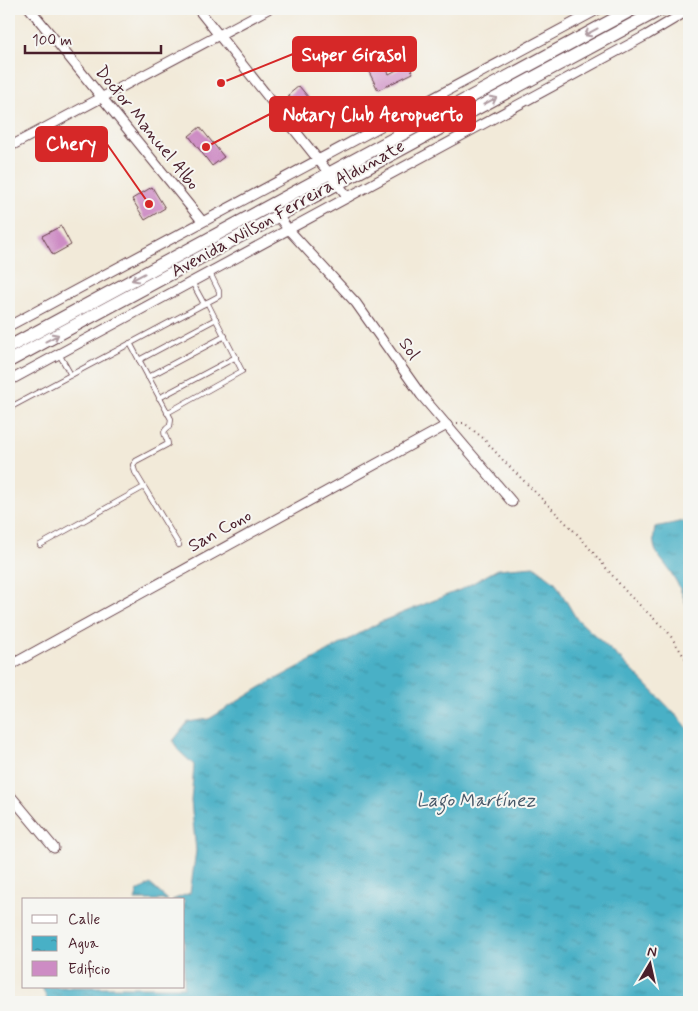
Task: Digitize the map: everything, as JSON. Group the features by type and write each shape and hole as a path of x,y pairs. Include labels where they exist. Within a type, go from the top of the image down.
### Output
{"main road":[{"name":"Avenida Wilson Ferreira Aldunate","path":"9,361 278,216 334,178 633,9"},
{"name":"Avenida Wilson Ferreira Aldunate","path":"9,346 661,9"}],"street":[{"name":"Doctor Manuel Albo","path":"30,9 202,221"},
{"path":"198,9 348,197"},
{"path":"9,147 268,9"},
{"name":"Avenida Wilson Ferreira Aldunate","path":"9,326 599,9"},
{"name":"Avenida Wilson Ferreira Aldunate","path":"9,381 647,35 689,10"},
{"name":"Sol","path":"278,216 356,303 421,395 512,502"},
{"name":"San Cono","path":"9,666 447,424"},
{"path":"9,794 54,848"}],"lane":[{"path":"9,408 219,296 220,293 209,272"},
{"path":"167,413 242,371 216,319 192,282"},
{"path":"139,360 216,319"},
{"path":"148,377 225,336"},
{"path":"130,343 171,419 170,426 164,432 168,444 136,461 133,465 179,545"},
{"path":"59,354 71,375"},
{"path":"159,398 236,357"},
{"path":"40,545 144,487"}],"path":[{"path":"447,424 464,423 483,438 580,536 628,594 668,632 689,664"}],"green space":[{"path":"644,9 648,9 349,170 349,169"}],"water":[{"path":"689,520 689,611 675,580 657,554 654,536 655,527"},
{"name":"Lago Martínez","path":"534,566 555,582 576,618 626,664 689,730 689,1002 48,1002 42,988 185,988 185,898 177,898 190,893 196,851 191,801 194,765 178,750 173,741 188,722 209,719 261,687 380,622 462,589 498,569"},
{"path":"150,884 166,898 136,898 138,891"}],"building":[{"path":"375,46 389,74 408,64 413,73 378,90 360,54"},
{"path":"299,86 323,115 312,123 288,95"},
{"path":"200,127 224,157 212,166 189,136"},
{"path":"152,187 165,208 145,220 132,199"},
{"path":"61,226 71,245 53,255 42,236"}],"place":[{"name":"Super Girasol","path":"221,83"},
{"name":"Notary Club Aeropuerto","path":"206,147"},
{"name":"Chery","path":"149,204"}]}
